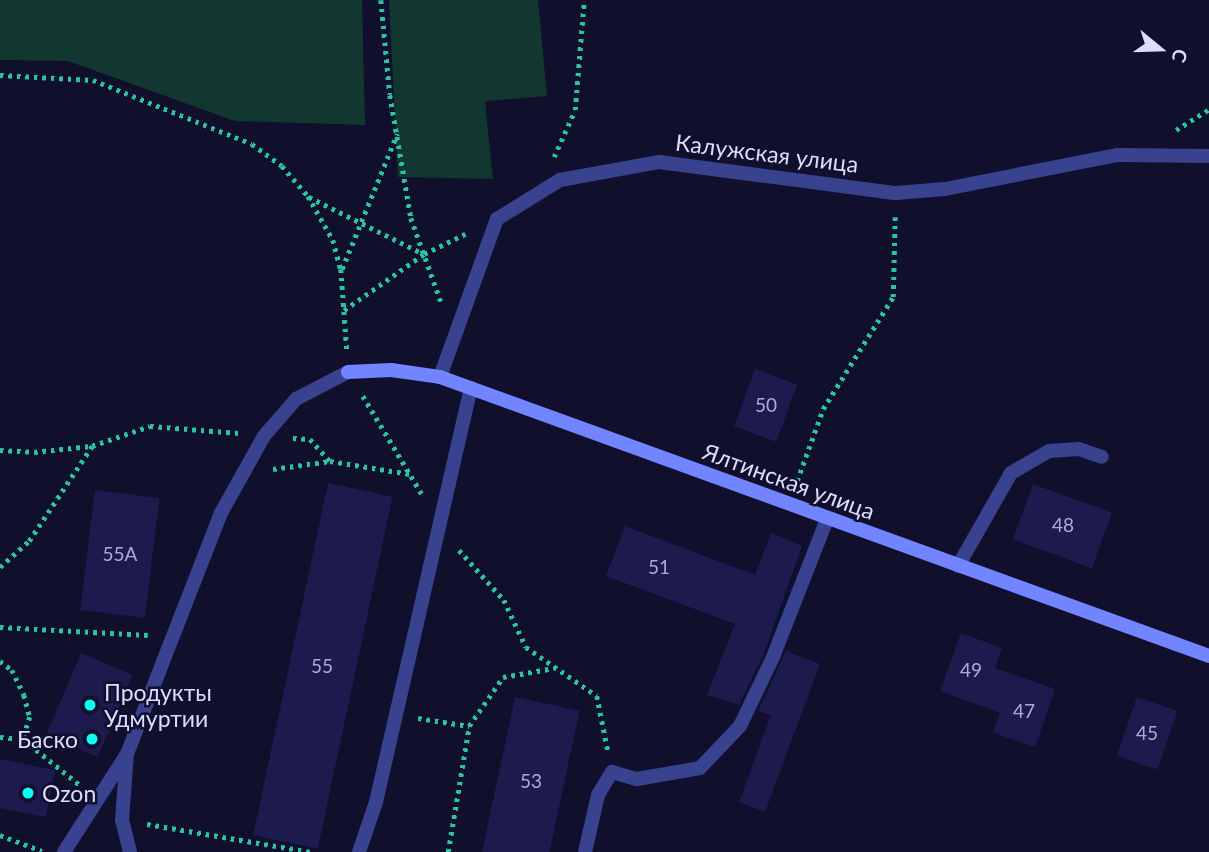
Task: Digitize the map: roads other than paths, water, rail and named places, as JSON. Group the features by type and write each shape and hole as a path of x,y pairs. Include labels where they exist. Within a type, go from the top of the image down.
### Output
{"street":[{"name":"Калужская улица","path":"440,377 497,219 560,180 659,162 896,193 945,189 1117,155 1209,156"},
{"name":"Ялтинская улица","path":"127,754 170,636 221,513 264,436 296,399 348,372 391,370 440,377 1209,656"},
{"path":"359,852 396,714 471,388"},
{"path":"958,566 1011,473 1049,451 1079,449 1102,457"},
{"path":"585,852 597,795 612,772 637,779 700,768 740,726 773,657 827,519"},
{"path":"64,852 127,754"},
{"path":"127,754 122,820 130,852"}],"place":[{"name":"Продукты Удмуртии","path":"90,705"},
{"name":"Баско","path":"92,739"},
{"name":"Ozon","path":"28,793"}]}
